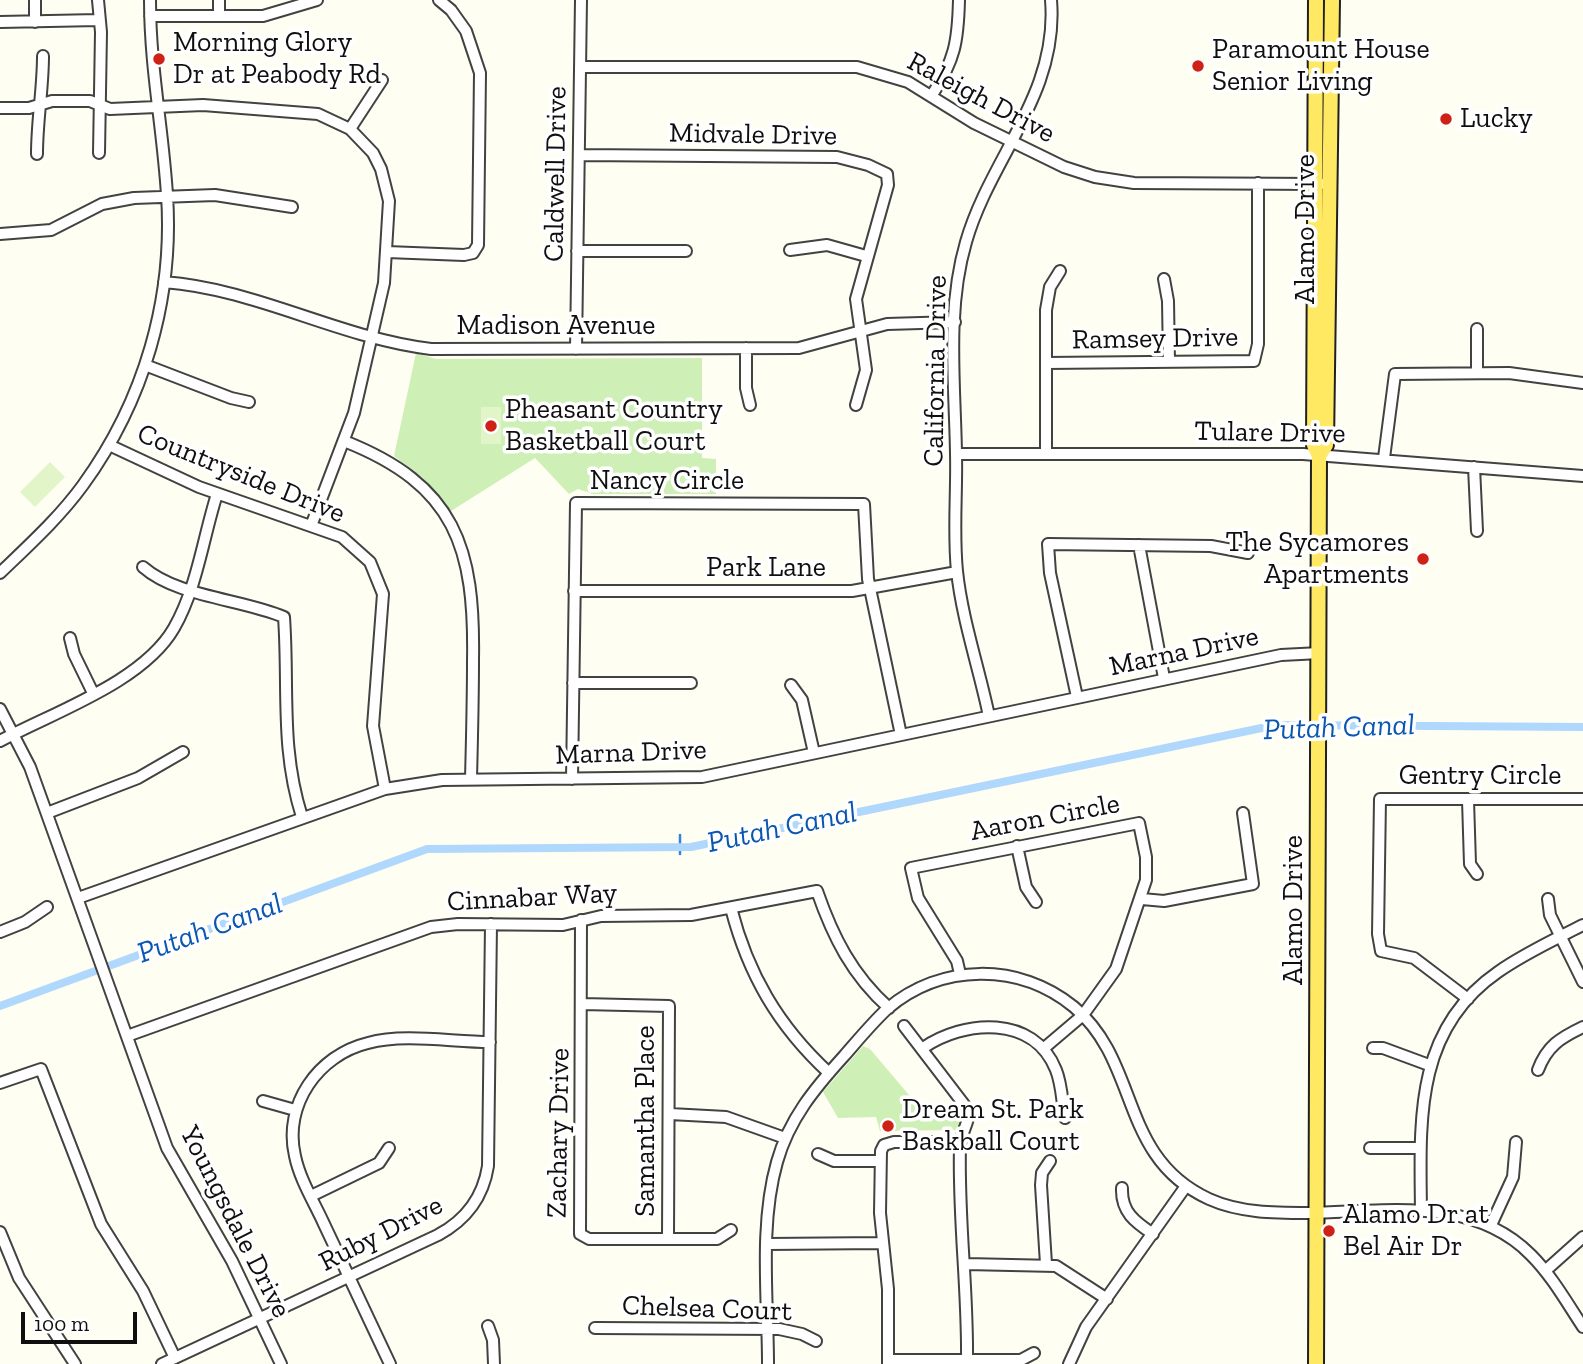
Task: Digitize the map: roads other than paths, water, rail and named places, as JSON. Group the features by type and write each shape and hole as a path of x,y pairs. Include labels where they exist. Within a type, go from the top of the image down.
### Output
{"main road":[{"name":"Alamo Drive","path":"1316,0 1314,445 1320,456"},
{"name":"Alamo Drive","path":"1316,1364 1320,456 1326,438 1332,0"}],"street":[{"path":"35,0 35,22"},
{"path":"98,0 101,32 99,153"},
{"path":"0,573 62,511 109,445 131,402 145,365 164,282 167,195 150,59 150,0"},
{"path":"219,0 219,16"},
{"path":"150,16 271,15 317,0"},
{"path":"387,252 464,255 473,253 478,245 480,73 467,31 451,9 439,0"},
{"path":"451,9 459,0"},
{"name":"Caldwell Drive","path":"576,349 581,0"},
{"path":"932,95 954,56 958,38 959,0"},
{"name":"California Drive","path":"989,716 957,572 955,322 959,271 966,241 984,199 1034,101 1050,41 1051,0"},
{"path":"0,22 98,20"},
{"path":"37,153 39,105 43,96 43,56"},
{"name":"Raleigh Drive","path":"580,67 857,67 892,76 932,95 974,123 1064,167 1120,181 1331,184"},
{"path":"350,129 382,80"},
{"path":"0,108 29,108 51,101 100,103 110,108 203,105 294,111 318,114 350,129 373,153 381,169 389,201 387,252 373,337 344,441 311,526"},
{"name":"Midvale Drive","path":"579,155 837,157 867,164 887,174 888,185 856,299 866,370 856,405"},
{"name":"Ramsey Drive","path":"1046,363 1254,361 1258,344 1258,183"},
{"path":"0,234 51,230 116,200 167,195 215,195 292,207"},
{"path":"790,250 827,245 866,256"},
{"path":"577,251 685,251"},
{"path":"1046,454 1046,310 1050,287 1060,271"},
{"path":"1164,279 1168,301 1169,362"},
{"name":"Madison Avenue","path":"164,282 229,290 373,337 431,349 799,348 902,323 955,322"},
{"path":"1477,330 1477,373"},
{"path":"746,348 746,388 750,405"},
{"path":"145,365 231,398 250,402"},
{"path":"1384,458 1395,374 1477,373 1537,376 1583,383"},
{"path":"344,441 391,461 423,487 447,516 459,540 467,562 474,611 471,779"},
{"name":"Countryside Drive","path":"109,445 217,494 311,526 353,545 370,562 379,579 383,606 373,726 385,789"},
{"name":"Tulare Drive","path":"956,454 1384,458 1583,476"},
{"path":"1474,467 1477,531"},
{"path":"0,741 118,680 157,651 175,627 190,590 217,494"},
{"name":"Nancy Circle","path":"572,779 576,503 864,504 870,589"},
{"path":"1077,697 1050,573 1048,544 1211,546 1248,553"},
{"path":"1139,545 1164,678"},
{"path":"143,567 152,575 190,590 284,617 287,754 292,788 302,817"},
{"name":"Park Lane","path":"573,591 870,589 957,572"},
{"path":"870,589 901,735"},
{"path":"70,638 93,693"},
{"name":"Marna Drive","path":"78,898 302,817 385,789 424,781 702,777 1164,678 1280,655 1320,653"},
{"path":"573,683 691,683"},
{"path":"791,685 802,700 814,753"},
{"name":"Youngsdale Drive","path":"0,709 14,733 47,813 173,1161 232,1261 281,1364"},
{"path":"47,813 138,778 183,752"},
{"name":"Gentry Circle","path":"1468,999 1414,958 1381,951 1378,934 1380,799 1583,799"},
{"path":"1468,800 1470,864 1477,874"},
{"path":"1142,899 1164,901 1253,884 1243,813"},
{"name":"Aaron Circle","path":"960,974 949,947 925,914 911,868 1139,823 1146,857 1146,880 1142,899 1116,969 1083,1015 1043,1049"},
{"path":"1017,846 1026,887 1035,902"},
{"name":"Cinnabar Way","path":"127,1036 410,932 443,925 563,925 619,915 691,915 817,891 828,923 846,958 889,1008"},
{"path":"1548,899 1560,937 1583,982"},
{"path":"0,932 25,922 47,907"},
{"path":"731,908 746,957 769,1004 797,1043 829,1073"},
{"name":"Zachary Drive","path":"581,920 580,1234 590,1239 717,1239 731,1230"},
{"name":"Ruby Drive","path":"162,1364 450,1229 477,1200 488,1166 491,925"},
{"path":"1421,1211 1419,1148 1429,1065 1446,1031 1468,999 1496,973 1583,925"},
{"path":"768,1364 771,1190 786,1138 804,1103 889,1008 936,981 960,974 982,973 1028,982 1063,999 1083,1015 1110,1053 1145,1140 1166,1168 1186,1186 1234,1207 1268,1213 1421,1211 1462,1215 1491,1225 1517,1242 1545,1271 1583,1327"},
{"name":"Samantha Place","path":"582,1004 669,1006 668,1239"},
{"path":"904,1026 966,1103 969,1118 960,1142 960,1219 966,1264 967,1360"},
{"path":"923,1048 944,1034 982,1026 1019,1034 1043,1049 1055,1068 1065,1118"},
{"path":"1538,1070 1545,1051 1583,1027"},
{"path":"390,1364 295,1157 295,1110 311,1080 321,1070 351,1049 369,1042 490,1042"},
{"path":"1373,1048 1383,1048 1429,1065"},
{"path":"0,1083 41,1069 101,1224 143,1291 175,1358"},
{"path":"263,1101 295,1110"},
{"path":"670,1114 726,1117 786,1138"},
{"path":"960,1142 888,1143 881,1151 882,1243 888,1289 888,1362 1021,1360 1034,1353"},
{"path":"1491,1225 1513,1177 1516,1142"},
{"path":"311,1196 379,1163 389,1147"},
{"path":"1370,1148 1419,1148"},
{"path":"818,1154 834,1161 880,1161"},
{"path":"1046,1264 1041,1185 1042,1173 1050,1161"},
{"path":"1069,1364 1082,1334 1186,1186"},
{"path":"1122,1188 1121,1199 1130,1217 1153,1234"},
{"path":"0,1232 19,1278 75,1364"},
{"path":"1545,1271 1583,1237"},
{"path":"768,1244 882,1243"},
{"path":"966,1264 1056,1266 1107,1298"},
{"path":"488,1326 494,1340 494,1364"},
{"name":"Chelsea Court","path":"595,1328 768,1329 802,1334 816,1341"}],"waterway":[{"name":"Putah Canal","path":"0,1006 427,849 691,847 1276,725 1583,727"},
{"name":"Putah Canal","path":"680,835 680,854"}],"place":[{"name":"Morning Glory Dr at Peabody Rd","path":"159,59"},
{"name":"Paramount House Senior Living","path":"1198,66"},
{"name":"Lucky","path":"1446,119"},
{"name":"Pheasant Country Basketball Court","path":"491,426"},
{"name":"The Sycamores Apartments","path":"1423,559"},
{"name":"Dream St. Park Baskball Court","path":"888,1126"},
{"name":"Alamo Dr at Bel Air Dr","path":"1329,1231"}]}
